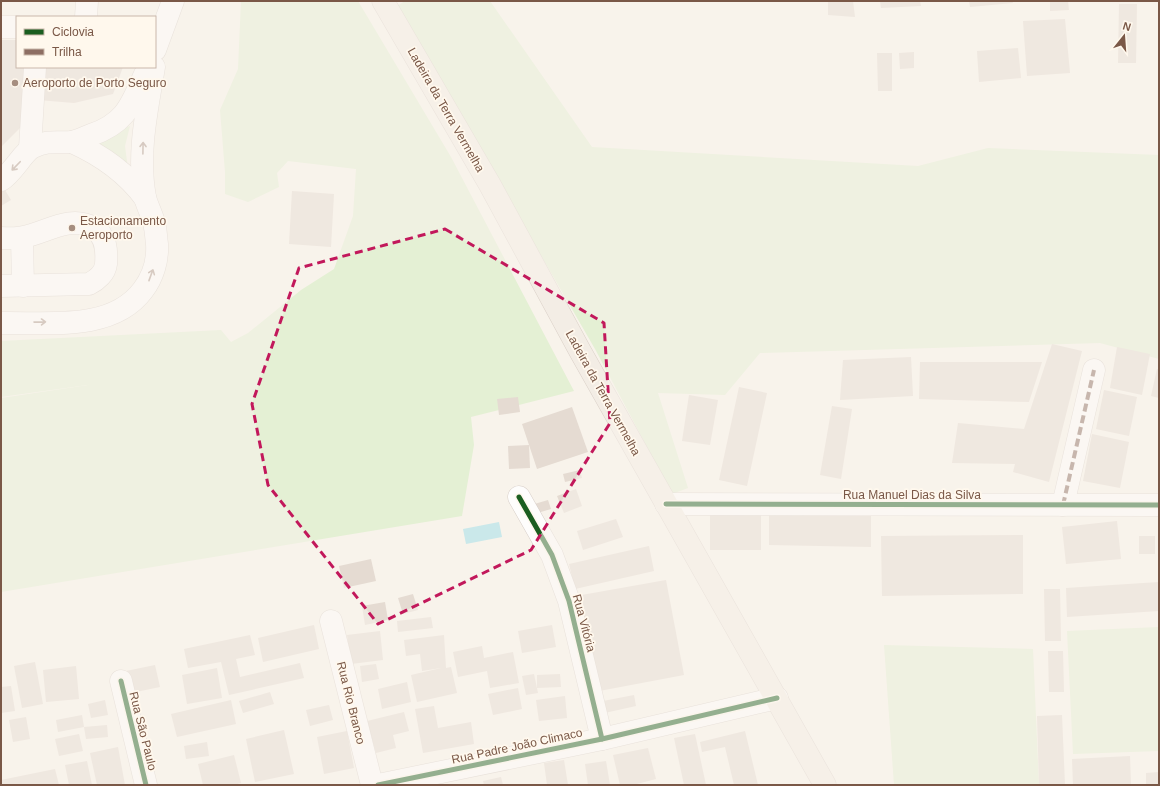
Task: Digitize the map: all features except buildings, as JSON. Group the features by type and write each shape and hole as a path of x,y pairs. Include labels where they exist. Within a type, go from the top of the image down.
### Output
{"main road":[{"name":"Ladeira da Terra Vermelha","path":"383,1 490,185 580,351 825,785"}],"street":[{"path":"86,16 87,1"},
{"path":"156,51 173,1"},
{"path":"1,27 16,27"},
{"path":"30,148 35,68"},
{"path":"1,180 19,162 30,148 45,142 72,142 112,126 123,117 134,100 148,68"},
{"path":"145,198 143,138 154,68"},
{"path":"1,323 75,322 97,319 118,312 135,301 149,283 155,265 156,252 154,223 145,198 135,184 114,165 96,153 72,142"},
{"path":"1,286 24,286 89,284 94,282 104,272 106,264 102,235 87,224 69,223 11,238 24,286"},
{"path":"1063,505 1094,370"},
{"name":"Rua Vitória","path":"519,497 552,555 569,600 602,739"},
{"name":"Rua Manuel Dias da Silva","path":"666,504 1159,505"},
{"name":"Rua Rio Branco","path":"331,621 372,785"},
{"name":"Rua São Paulo","path":"121,681 146,785"},
{"name":"Rua Padre João Climaco","path":"378,785 602,739 777,698"}],"highlighted area":[{"path":"445,229 604,323 610,423 531,550 378,624 268,485 252,404 299,268"}],"green space":[{"path":"241,1 358,1 451,157 574,391 471,417 474,445 462,516 1,592 1,398 95,384 1,397 1,341 221,330 231,342 248,333 301,290 334,269 353,216 356,169 288,161 277,173 279,187 248,202 225,194 225,172 220,110 238,69"},
{"path":"405,1 490,1 592,147 918,166 988,148 1159,155 1159,359 1100,343 760,353 725,395 658,393 688,488 672,494 595,349 397,6"},
{"path":"130,126 125,146 128,169 88,142"},
{"path":"1159,627 1159,751 1073,754 1067,631"},
{"path":"884,645 1033,649 1039,785 894,785"}],"water":[{"path":"499,522 502,537 466,544 463,529"}],"marked path":[{"path":"1063,505 1094,370"}],"cycle path":[{"path":"519,497 552,555 569,601 602,739"},
{"path":"666,504 1159,505"},
{"path":"121,681 146,785"},
{"path":"378,785 602,739 777,698"}],"place":[{"name":"Aeroporto de Porto Seguro","path":"15,83"},
{"name":"Estacionamento Aeroporto","path":"72,228"}]}
